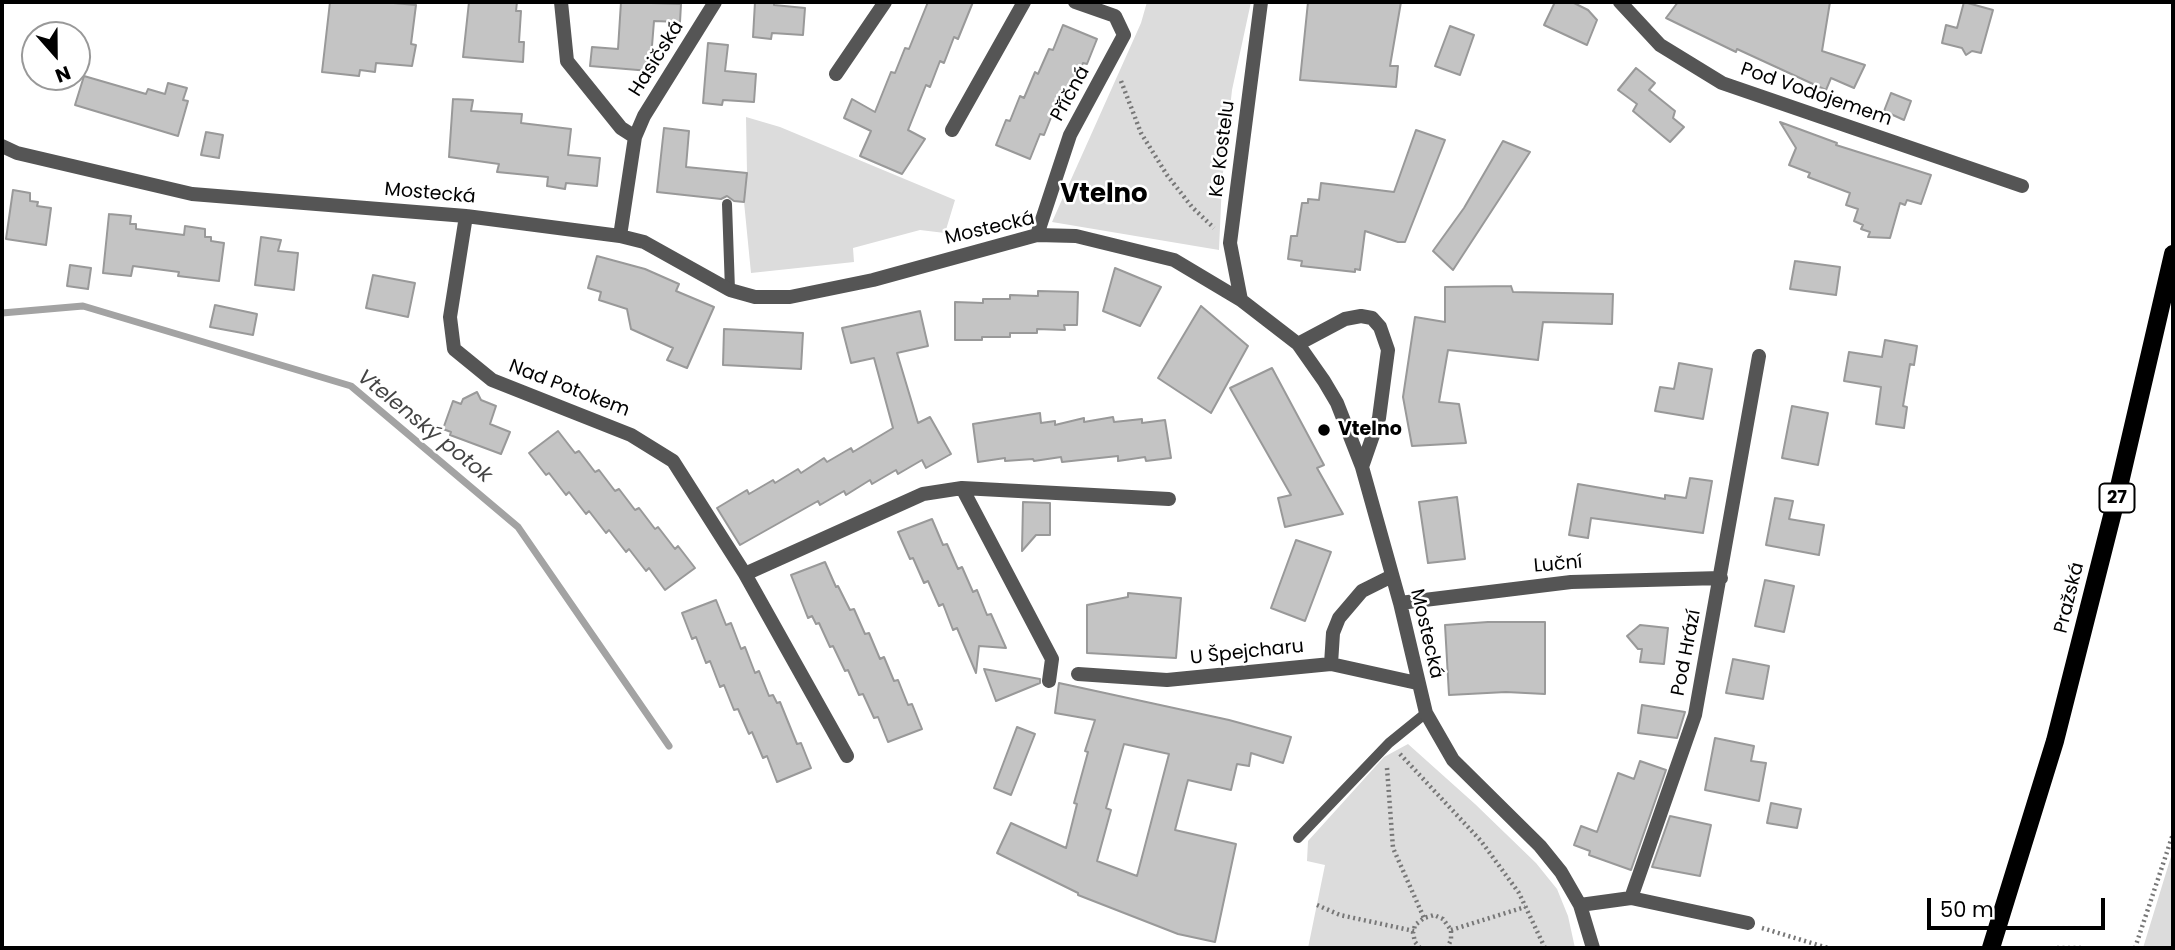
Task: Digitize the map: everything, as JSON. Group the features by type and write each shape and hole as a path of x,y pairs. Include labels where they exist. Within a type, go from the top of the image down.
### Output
{"main road":[{"name":"Pražská","path":"1991,948 2055,741 2115,504 2173,254"}],"street":[{"path":"561,2 567,61 621,128 635,137"},
{"name":"Hasičská","path":"620,236 635,137 644,116 715,2"},
{"path":"836,74 885,2"},
{"path":"952,130 1024,2"},
{"name":"Příčná","path":"1037,235 1070,135 1124,34 1115,16 1075,2"},
{"name":"Ke Kostelu","path":"1241,300 1230,243 1259,2"},
{"name":"Pod Vodojemem","path":"1620,2 1660,45 1722,83 2022,186"},
{"name":"Mostecká","path":"2,146 17,153 192,194 466,216 620,236 644,242 730,290 755,297 790,297 873,280 1037,235 1076,236 1174,260 1241,300 1298,344 1311,360 1337,403 1362,467 1400,603 1426,713 1453,760 1540,846 1561,872 1580,905 1593,948"},
{"name":"Nad Potokem","path":"466,216 450,317 454,349 492,380 631,435 673,461 745,574 848,756"},
{"path":"1298,344 1345,319 1362,316 1372,318 1380,327 1388,350 1379,418 1362,467"},
{"name":"Pod Hrází","path":"1631,898 1695,715 1759,356"},
{"path":"745,574 923,494 962,488 1169,499"},
{"path":"962,488 1052,659 1049,681"},
{"path":"1331,664 1333,633 1339,618 1362,591 1392,576"},
{"name":"Luční","path":"1400,603 1571,582 1721,578"},
{"name":"U Špejcharu","path":"1078,674 1167,680 1331,664 1417,683"},
{"path":"1580,905 1631,898 1748,923"}],"lane":[{"path":"727,204 730,290"},
{"path":"1298,838 1389,743 1426,713"}],"path":[{"path":"1112,59 1141,133 1167,174 1192,207 1230,243"},
{"path":"1389,743 1481,841 1518,893 1545,948"},
{"path":"1389,743 1387,770 1393,848 1424,918"},
{"path":"2135,948 2173,834"},
{"path":"1317,905 1340,915 1414,931"},
{"path":"1451,930 1525,907"},
{"path":"1420,948 1415,942 1415,925 1434,915 1443,919 1451,930 1451,940 1447,948"},
{"path":"1748,923 1828,948"},
{"path":"2057,948 2083,948"}],"shaded area":[{"path":"1147,2 1251,2 1232,90 1222,182 1219,250 1052,222 1141,23"},
{"path":"746,117 780,127 955,200 945,233 920,230 853,248 854,262 751,273 744,202 747,173"},
{"path":"1408,744 1536,863 1557,889 1568,916 1575,948 1308,948 1325,865 1307,861 1308,841 1384,757"},
{"path":"2173,850 2173,948 2143,948"}],"building":[{"path":"330,2 416,5 411,44 416,45 412,66 376,63 375,72 360,70 359,76 322,72"},
{"path":"469,2 517,2 516,11 521,11 519,42 524,42 523,62 463,57"},
{"path":"621,2 681,4 680,22 654,21 650,71 590,66 592,47 618,49"},
{"path":"755,2 774,2 774,5 805,8 803,35 772,33 771,39 753,37"},
{"path":"928,2 973,2 958,39 954,37 944,63 940,61 930,87 926,85 908,130 925,139 902,174 860,156 871,131 844,118 852,99 875,112 891,72 895,73 905,48 909,49"},
{"path":"1308,2 1401,2 1390,66 1398,66 1396,87 1300,80"},
{"path":"1555,2 1572,2 1588,10 1597,20 1587,45 1544,25"},
{"path":"1678,2 1830,2 1822,51 1865,65 1854,88 1831,78 1826,90 1737,49 1736,52 1666,18"},
{"path":"1964,2 1993,10 1981,53 1972,51 1966,55 1962,48 1942,43 1946,25 1957,28"},
{"path":"1063,25 1097,39 1073,88 1069,87 1058,112 1054,110 1044,135 1040,134 1030,159 996,145 1020,96 1024,98 1035,72 1038,74 1049,49 1053,50"},
{"path":"1450,26 1474,35 1460,75 1435,66"},
{"path":"708,43 728,45 725,71 756,74 754,102 723,100 722,105 703,103"},
{"path":"1636,68 1655,83 1649,90 1675,111 1673,118 1684,127 1670,142 1633,111 1637,104 1618,90"},
{"path":"91,78 146,94 148,89 165,94 168,83 187,88 183,100 188,101 178,136 75,105 79,91 91,91"},
{"path":"1891,93 1911,101 1904,120 1884,111"},
{"path":"453,99 473,100 471,111 522,114 521,123 571,129 568,155 600,158 597,186 566,183 565,189 547,186 548,177 497,172 499,164 449,157"},
{"path":"1780,122 1837,143 1836,145 1931,175 1921,204 1907,200 1905,205 1900,203 1890,238 1868,237 1870,232 1861,229 1863,225 1854,221 1858,209 1846,205 1850,193 1808,177 1810,173 1789,165 1796,148"},
{"path":"664,128 689,131 686,167 747,173 744,202 734,201 727,196 721,199 657,192"},
{"path":"1416,130 1445,140 1405,242 1365,231 1360,270 1355,269 1355,272 1301,266 1302,261 1288,259 1291,236 1297,236 1302,203 1308,203 1308,199 1319,200 1321,183 1394,192"},
{"path":"206,132 223,135 219,158 201,155"},
{"path":"1503,141 1530,152 1453,270 1433,251 1464,208"},
{"path":"13,190 30,193 30,201 38,202 37,206 51,208 46,245 6,239"},
{"path":"109,214 131,216 130,224 136,224 136,229 184,235 185,226 205,229 205,237 224,243 219,281 178,276 179,272 133,266 131,276 103,273"},
{"path":"261,237 281,240 278,251 298,253 294,290 255,285"},
{"path":"597,256 645,269 679,284 676,291 714,307 687,368 667,360 673,348 631,329 627,309 599,300 601,292 588,288"},
{"path":"1795,261 1840,267 1836,295 1790,289"},
{"path":"70,265 91,268 88,289 67,286"},
{"path":"1115,268 1161,287 1140,326 1103,311"},
{"path":"373,275 415,283 408,317 366,308"},
{"path":"1511,286 1513,292 1613,294 1612,324 1543,322 1538,360 1448,350 1439,402 1459,404 1466,443 1412,446 1403,397 1415,317 1445,322 1445,287"},
{"path":"1038,291 1078,292 1077,325 1064,325 1065,330 1037,329 1037,333 1010,333 1010,337 955,340 955,302 983,303 983,299 1010,299 1010,295 1038,296"},
{"path":"215,305 257,314 253,335 210,327"},
{"path":"1201,306 1248,346 1211,413 1158,378"},
{"path":"920,311 928,346 897,353 918,423 930,417 951,454 926,468 922,460 898,474 896,470 872,484 870,480 846,495 844,491 820,505 818,501 740,545 717,508 747,490 749,494 798,469 801,473 824,458 827,462 851,448 853,452 893,428 874,358 851,363 842,328"},
{"path":"724,329 803,333 801,369 723,365"},
{"path":"1885,340 1917,346 1914,365 1910,364 1903,406 1907,407 1904,428 1876,424 1881,387 1844,381 1849,352 1882,357"},
{"path":"1679,363 1712,369 1703,419 1655,411 1660,387 1674,389"},
{"path":"1272,368 1324,465 1317,468 1343,514 1285,527 1278,498 1291,495 1230,388"},
{"path":"477,392 481,400 496,406 490,424 510,432 501,454 450,435 451,432 443,429 453,401 461,404 463,399"},
{"path":"1792,406 1828,413 1818,465 1782,458"},
{"path":"1040,413 1041,423 1055,421 1055,425 1084,418 1084,422 1113,417 1114,422 1165,420 1171,458 1146,461 1145,457 1118,461 1118,456 1062,462 1061,457 1034,461 1005,461 1005,458 978,462 973,424"},
{"path":"558,431 575,453 579,451 595,472 599,470 615,491 619,489 635,510 639,508 655,529 658,527 675,549 678,546 695,568 665,590 649,568 646,571 629,549 626,552 609,530 606,533 589,511 586,514 569,492 566,495 549,473 546,475 529,453"},
{"path":"1690,478 1712,481 1703,533 1591,518 1588,538 1569,535 1578,484 1665,499 1665,495 1686,498"},
{"path":"1457,497 1465,559 1428,563 1419,502"},
{"path":"1775,498 1793,501 1789,519 1824,525 1819,555 1766,545"},
{"path":"1023,502 1050,503 1050,535 1036,535 1022,551"},
{"path":"932,519 943,545 947,544 958,569 962,567 973,592 977,590 987,615 991,614 1006,648 979,646 976,673 957,628 953,630 943,604 939,606 928,581 924,583 898,532"},
{"path":"1296,540 1331,552 1305,621 1271,608"},
{"path":"825,562 850,610 854,609 865,634 869,633 880,659 884,657 894,681 898,680 908,705 912,704 922,729 888,742 878,717 874,718 863,694 859,695 848,670 845,671 833,646 830,647 819,623 816,624 812,616 808,618 791,575"},
{"path":"1765,580 1794,586 1784,632 1755,626"},
{"path":"1128,593 1181,598 1176,658 1087,653 1087,605 1128,597"},
{"path":"716,600 726,625 731,623 741,649 745,647 755,673 759,671 769,696 773,695 777,703 780,702 797,744 801,743 811,768 777,782 767,756 763,758 752,732 749,734 738,709 734,710 724,685 720,687 710,661 706,663 696,637 692,639 682,613"},
{"path":"1545,622 1545,694 1506,692 1449,695 1445,625"},
{"path":"1640,625 1668,628 1664,664 1640,662 1642,649 1638,649 1627,636"},
{"path":"1733,659 1769,666 1763,699 1726,693"},
{"path":"984,669 1040,679 1040,683 996,701"},
{"path":"1059,683 1229,720 1291,737 1283,763 1251,753 1249,766 1237,764 1231,790 1188,780 1175,830 1236,844 1215,942 1178,934 1078,895 997,853 1011,823 1066,848 1077,804 1074,803 1088,752 1085,751 1095,720 1055,713","holes":["1124,744 1169,754 1137,876 1097,861 1111,810 1106,808"]},
{"path":"1642,705 1685,712 1677,738 1638,733"},
{"path":"1017,727 1035,734 1011,795 994,788"},
{"path":"1715,738 1754,746 1751,761 1766,763 1759,801 1705,790"},
{"path":"1640,761 1666,770 1631,870 1589,855 1590,851 1574,845 1581,826 1597,832 1618,773 1634,779"},
{"path":"1771,803 1801,809 1797,828 1767,823"},
{"path":"1670,816 1711,825 1700,876 1652,867"}],"waterway":[{"name":"Vtelenský potok","path":"2,313 83,306 351,386 518,527 669,746"}],"place":[{"name":"Vtelno","path":"1324,430"}],"district":[{"name":"Vtelno","path":"1104,195"}]}
